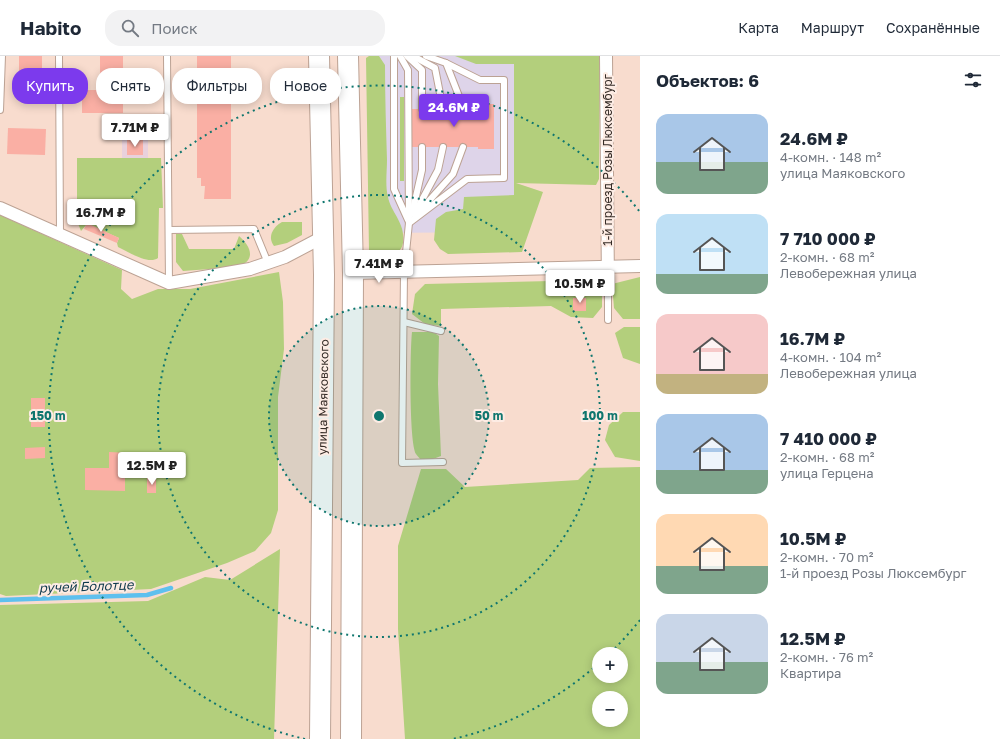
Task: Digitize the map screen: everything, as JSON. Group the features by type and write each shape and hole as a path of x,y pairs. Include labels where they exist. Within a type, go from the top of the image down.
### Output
{"main road":[{"name":"улица Маяковского","path":"319,56 323,237 320,739"},
{"path":"348,56 353,273 351,739"}],"street":[{"name":"1-й проезд Розы Люксембург","path":"606,56 608,288"},
{"path":"0,208 170,283 250,269 285,257 323,237"},
{"path":"353,273 640,266"}],"lane":[{"path":"0,110 2,56"},
{"path":"59,56 60,235"},
{"path":"167,56 170,283"},
{"path":"394,56 394,189 409,224"},
{"path":"400,56 408,70 409,224 404,272 402,462 443,462"},
{"path":"407,56 422,70 422,108"},
{"path":"413,56 435,68 443,108"},
{"path":"409,224 467,179 504,178 504,80 480,80 446,63 426,56"},
{"path":"446,63 464,108"},
{"path":"409,224 422,170 422,147"},
{"path":"409,224 438,170 443,147"},
{"path":"409,224 453,174 463,147"},
{"path":"169,230 254,229 268,263"},
{"path":"608,288 608,320"},
{"path":"404,322 441,331"}],"shaded area":[{"path":"374,56 515,56 516,232 375,233"},
{"path":"122,132 148,132 148,160 122,160"}],"green space":[{"path":"369,56 379,56 385,65 387,193 400,224 403,236 401,248 398,252 389,256 378,256 369,251 366,58"},
{"path":"455,56 600,56 599,179 596,185 516,183 543,192 522,252 448,254 440,249 434,240 436,219 446,212 463,209 464,197 514,195 514,64 476,64"},
{"path":"400,97 404,97 404,181 400,181"},
{"path":"77,158 161,158 163,208 159,208 158,258 149,260 133,255 118,247 117,243 119,238 87,224 81,231 77,221"},
{"path":"0,215 122,270 121,289 132,299 158,289 190,289 279,272 283,302 284,349 278,397 278,510 271,533 255,551 227,563 151,589 6,596 0,594"},
{"path":"282,222 302,222 302,235 287,243 274,246 271,239 272,232"},
{"path":"176,234 182,234 189,249 234,249 239,236 249,249 249,257 247,261 237,267 183,271 176,262"},
{"path":"640,277 640,319 623,319 614,308 612,284"},
{"path":"594,280 602,290 602,307 593,318 571,317 551,306 441,309 441,326 425,324 412,314 415,294 425,284"},
{"path":"624,327 640,327 640,364 623,358 615,333"},
{"path":"412,332 433,332 439,336 438,384 441,456 433,459 420,459 416,454 414,446 411,395"},
{"path":"623,412 640,412 640,461 615,457 605,440 609,425"},
{"path":"640,467 640,739 405,739 398,629 398,546 421,469 446,469 465,487 578,480 590,468"},
{"path":"280,549 274,739 0,739 0,605 148,601 205,577 230,580"}],"building":[{"path":"19,56 42,56 42,68 19,68"},
{"path":"100,56 123,56 123,68 100,68"},
{"path":"197,56 231,56 231,68 197,68"},
{"path":"88,90 96,90 96,104 123,104 123,113 82,113 82,104 88,104"},
{"path":"197,104 231,104 231,199 204,199 205,186 201,186 201,178 197,178"},
{"path":"478,104 494,104 494,149 478,149 478,147 411,147 411,109 478,109"},
{"path":"8,128 46,129 45,155 7,154"},
{"path":"127,140 143,140 143,155 127,155"},
{"path":"87,223 119,238 117,243 84,229"},
{"path":"573,298 586,298 586,311 573,311"},
{"path":"31,398 45,398 45,427 31,427"},
{"path":"45,447 45,458 25,459 25,448"},
{"path":"109,452 131,453 130,471 125,471 125,491 85,490 85,468 109,468"},
{"path":"147,478 156,478 156,493 147,493"}],"waterway":[{"name":"ручей Болотце","path":"0,600 147,595 171,588"}]}
